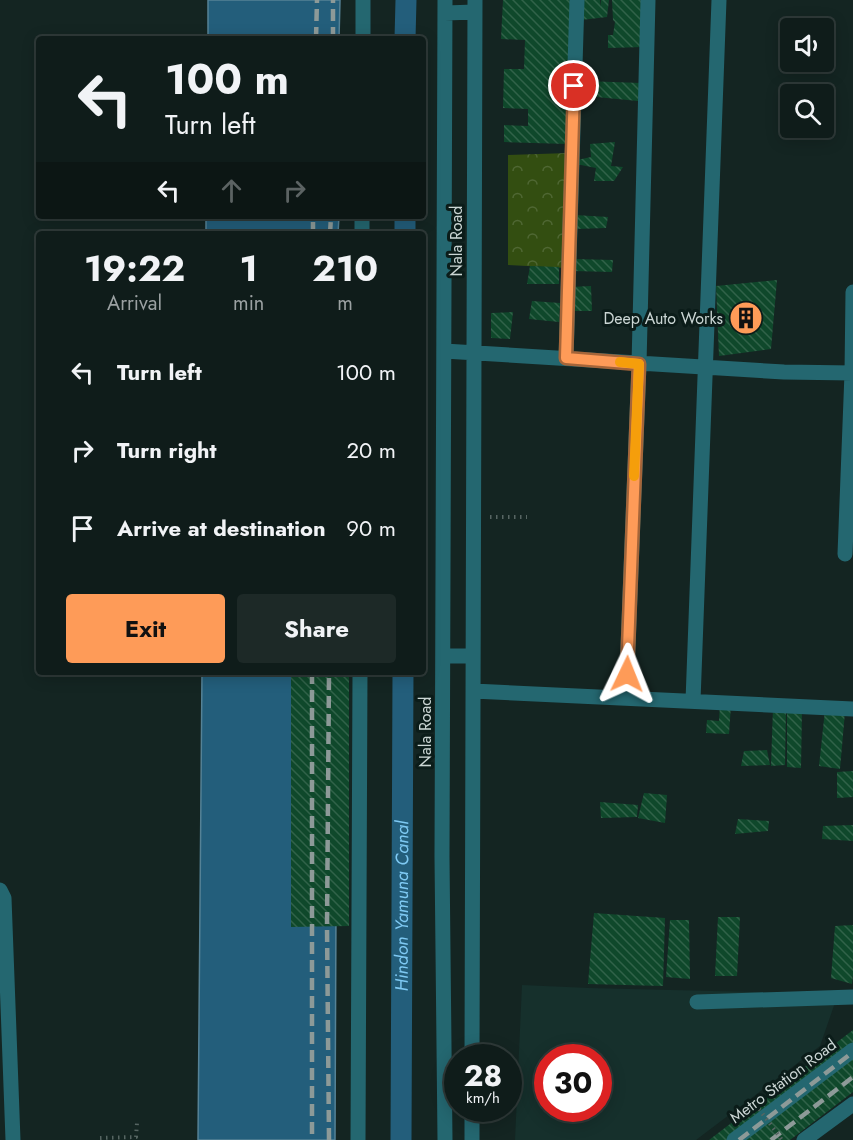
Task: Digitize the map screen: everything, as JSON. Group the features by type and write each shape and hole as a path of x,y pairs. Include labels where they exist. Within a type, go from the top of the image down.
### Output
{"street":[{"path":"363,0 363,36"},
{"path":"566,358 577,0"},
{"path":"626,698 639,364 648,0"},
{"path":"693,701 719,0"},
{"path":"445,6 475,6"},
{"name":"Nala Road","path":"445,6 443,656 445,1140"},
{"name":"Nala Road","path":"472,1044 475,6"},
{"path":"845,554 853,373 853,292"},
{"path":"444,351 639,364 853,373"},
{"path":"443,656 473,656"},
{"path":"358,1140 360,675"},
{"path":"473,691 853,709"},
{"path":"0,890 4,898 13,1140"},
{"path":"697,1002 853,997"},
{"name":"Metro Station Road","path":"734,1140 853,1050"},
{"path":"804,1140 853,1104"},
{"path":"472,1122 472,1140"}],"path":[{"path":"474,518 527,517"},
{"path":"759,1109 782,1140"},
{"path":"99,1138 136,1137 137,1123"}],"shaded area":[{"path":"522,985 838,994 820,1046 696,1140 515,1140 516,1122 522,1122 522,1044 519,1044"}],"green space":[{"path":"569,153 566,268 508,265 508,155"}],"water":[{"path":"208,0 340,0 339,36 208,36"},
{"path":"206,219 339,219 338,231 206,231"},
{"path":"202,675 337,675 335,1140 198,1140"}],"building":[{"path":"503,0 573,0 567,144 504,142 504,125 528,126 528,109 503,108 504,69 524,69 525,40 501,39"},
{"path":"581,0 600,0 600,7 601,0 609,0 607,17 581,20"},
{"path":"612,0 646,0 644,47 608,48 608,35 613,35 615,22"},
{"path":"584,81 641,83 638,101 586,96"},
{"path":"615,142 611,166 623,167 614,181 594,181 596,168 576,164 577,160 591,157 590,144"},
{"path":"575,215 608,217 606,228 576,229"},
{"path":"574,259 613,260 612,272 573,271"},
{"path":"530,266 559,267 559,284 527,284"},
{"name":"Deep Auto Works","path":"777,280 771,349 719,356 716,286"},
{"path":"591,286 592,311 569,311 570,287"},
{"path":"532,301 560,303 559,322 529,319"},
{"path":"513,312 510,339 491,338 491,313"},
{"path":"291,675 349,675 349,926 291,927"},
{"path":"720,703 731,705 729,734 706,733 707,720 719,721"},
{"path":"773,707 786,708 785,765 771,766"},
{"path":"787,707 802,709 801,768 787,767"},
{"path":"825,710 845,712 840,769 819,766"},
{"path":"767,750 770,765 741,766 744,751"},
{"path":"853,771 853,797 837,798 837,772"},
{"path":"644,793 667,795 665,823 638,818"},
{"path":"600,802 638,805 637,817 601,818"},
{"path":"738,819 769,821 768,831 735,834"},
{"path":"853,825 853,841 822,839 823,826"},
{"path":"594,913 665,918 663,986 588,984"},
{"path":"718,917 740,917 737,976 715,976"},
{"path":"670,920 689,920 690,979 666,977"},
{"path":"853,925 852,984 831,978 835,926"},
{"path":"853,1030 853,1092 790,1140 709,1140"}],"waterway":[{"name":"Hindon Yamuna Canal","path":"405,36 406,0"},
{"name":"Hindon Yamuna Canal","path":"405,219 405,231"},
{"name":"Hindon Yamuna Canal","path":"401,1140 403,675"}],"railway":[{"path":"316,36 317,0"},
{"path":"333,0 333,36"},
{"path":"313,219 313,231"},
{"path":"330,231 331,219"},
{"path":"312,675 312,1140"},
{"path":"329,675 327,926 329,1140"},
{"path":"739,1140 853,1052"},
{"path":"771,1140 853,1077"}],"slow traffic":[{"path":"620,362 639,364 634,476"}],"place":[{"name":"Deep Auto Works","path":"746,318"}],"route":[{"path":"574,86 566,358 639,364 627,674"}]}
